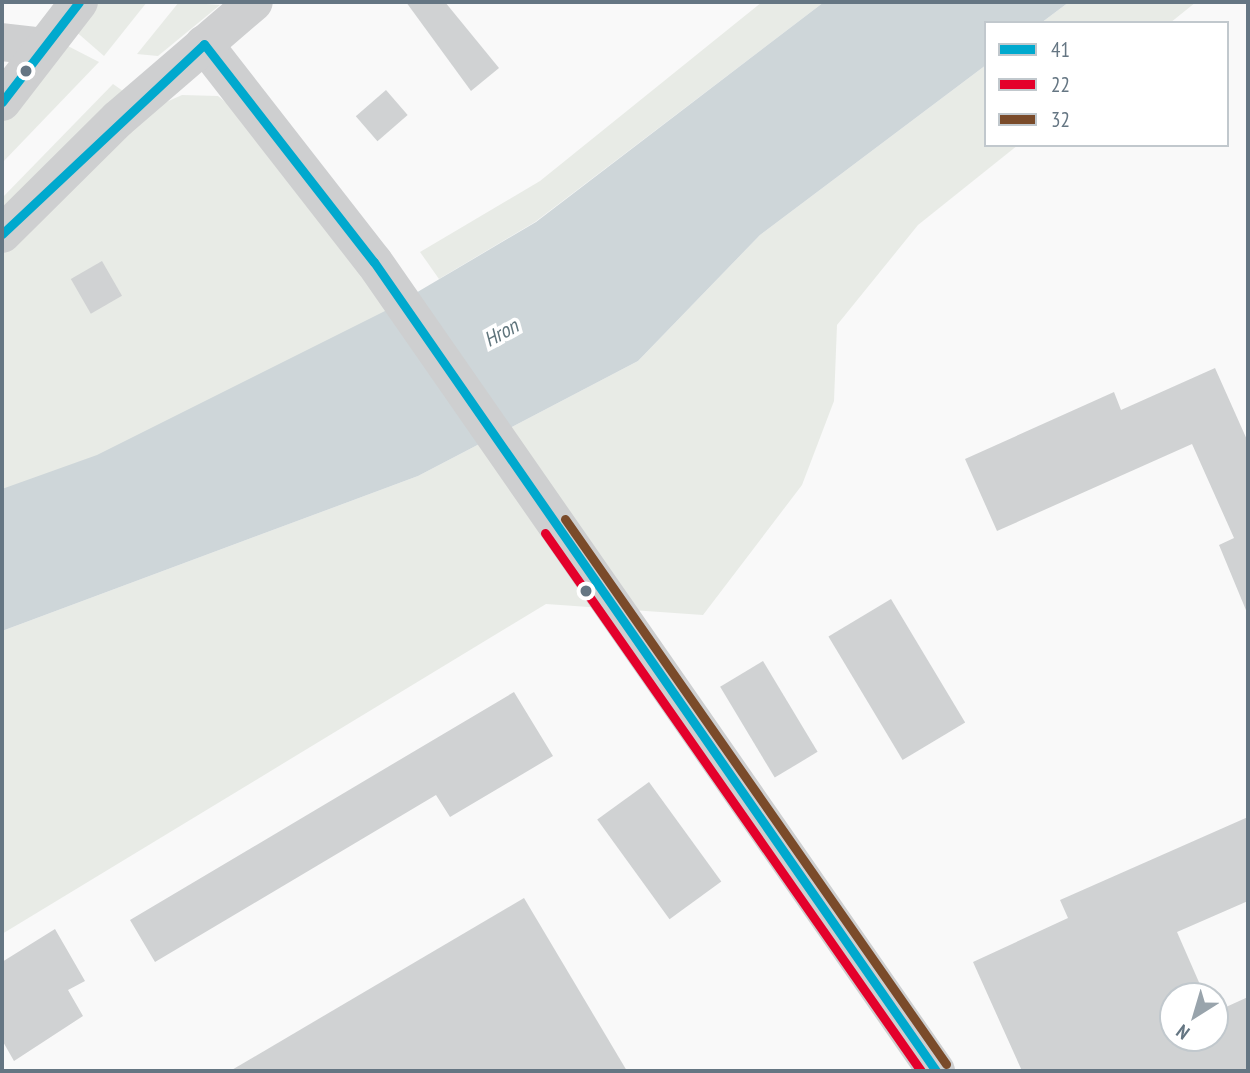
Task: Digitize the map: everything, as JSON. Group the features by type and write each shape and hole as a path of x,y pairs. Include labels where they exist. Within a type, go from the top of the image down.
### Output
{"street":[{"path":"2,102 79,2"},
{"path":"2,234 204,44 254,2"},
{"path":"2,42 44,47"},
{"path":"204,44 374,262 936,1071"}],"shaded area":[{"path":"93,2 147,2 104,56 73,29"},
{"path":"179,2 220,5 158,56 137,54"},
{"path":"762,2 824,2 535,222 439,279 420,252 540,181"},
{"path":"1069,2 1196,2 1172,21 1044,21"},
{"path":"62,43 99,62 2,163 2,117"},
{"path":"984,67 984,147 1016,147 918,225 837,325 834,401 802,485 703,615 546,604 2,934 2,631 418,476 638,361 760,235"},
{"path":"113,84 123,91 2,217 2,198"},
{"path":"182,95 218,96 244,117 391,309 101,460 2,490 2,252 146,111"}],"water":[{"name":"Hron","path":"824,2 1069,2 1044,21 984,21 984,67 760,235 638,361 418,476 2,631 2,489 97,455 387,310 536,222"}],"building":[{"path":"406,2 445,2 499,68 471,91"},
{"path":"386,90 408,115 377,141 356,116"},
{"path":"102,261 122,296 91,314 71,279"},
{"path":"1215,368 1248,442 1248,615 1219,545 1234,538 1192,444 997,531 965,459 1114,392 1121,410"},
{"path":"891,599 965,722 903,760 828,637"},
{"path":"763,661 818,752 775,778 720,687"},
{"path":"514,692 553,756 450,817 436,795 155,962 130,920"},
{"path":"649,782 721,882 670,919 597,820"},
{"path":"1248,817 1248,901 1177,932 1199,982 1159,982 1159,1052 1229,1052 1229,1006 1248,997 1248,1071 1022,1071 973,962 1068,918 1060,900"},
{"path":"524,898 627,1071 230,1071"},
{"path":"55,929 85,981 68,990 83,1016 14,1061 2,1040 2,962"}],"transit line":[{"name":"41","path":"2,102 79,2"},
{"name":"41","path":"2,234 204,44 374,262 936,1071"},
{"name":"32","path":"565,519 946,1064"},
{"name":"22","path":"545,533 921,1071"}]}
